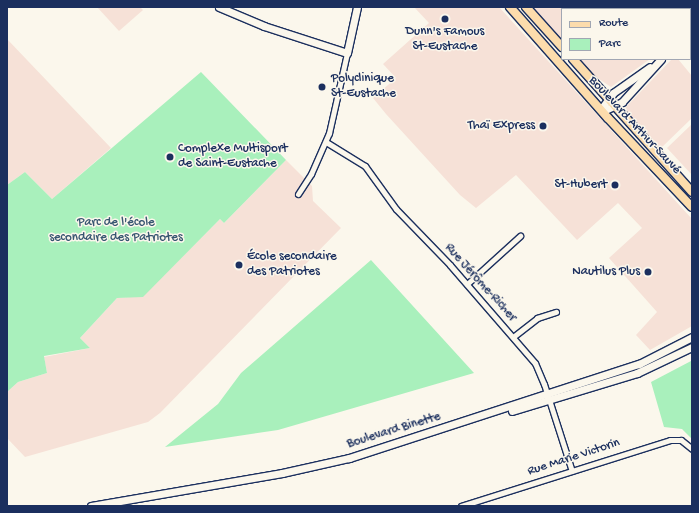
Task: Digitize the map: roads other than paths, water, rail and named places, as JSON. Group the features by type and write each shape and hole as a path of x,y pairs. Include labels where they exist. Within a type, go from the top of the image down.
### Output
{"main road":[{"name":"Boulevard Arthur-Sauvé","path":"510,7 602,110 692,207"},
{"path":"526,7 561,46"},
{"name":"Boulevard Arthur-Sauvé","path":"574,60 692,192"}],"street":[{"path":"219,7 270,28 348,52"},
{"path":"298,194 309,179 326,142 348,52 357,7"},
{"path":"602,110 616,107 660,60"},
{"path":"602,110 608,99 633,78 654,65"},
{"name":"Rue Jérôme-Richer","path":"326,142 366,166 396,209 467,284 538,367 572,471"},
{"path":"467,284 520,236"},
{"path":"513,337 537,318 556,312"},
{"name":"Boulevard Binette","path":"91,506 334,462 509,407 646,361 692,337"},
{"name":"Boulevard Binette","path":"114,506 328,467 550,401 651,368 692,347"},
{"name":"Rue Marie Victorin","path":"461,506 673,439 683,441 692,449"}],"place":[{"name":"Dunn's Famous St-Eustache","path":"445,19"},
{"name":"Polyclinique St-Eustache","path":"322,87"},
{"name":"Thaï Express","path":"543,126"},
{"name":"Complexe Multisport de Saint-Eustache","path":"170,157"},
{"name":"St-Hubert","path":"615,185"},
{"name":"École secondaire des Patriotes","path":"239,265"},
{"name":"Nautilus Plus","path":"648,272"}],"park label":[{"name":"Parc de l'école secondaire des Patriotes","path":"116,232"}]}
